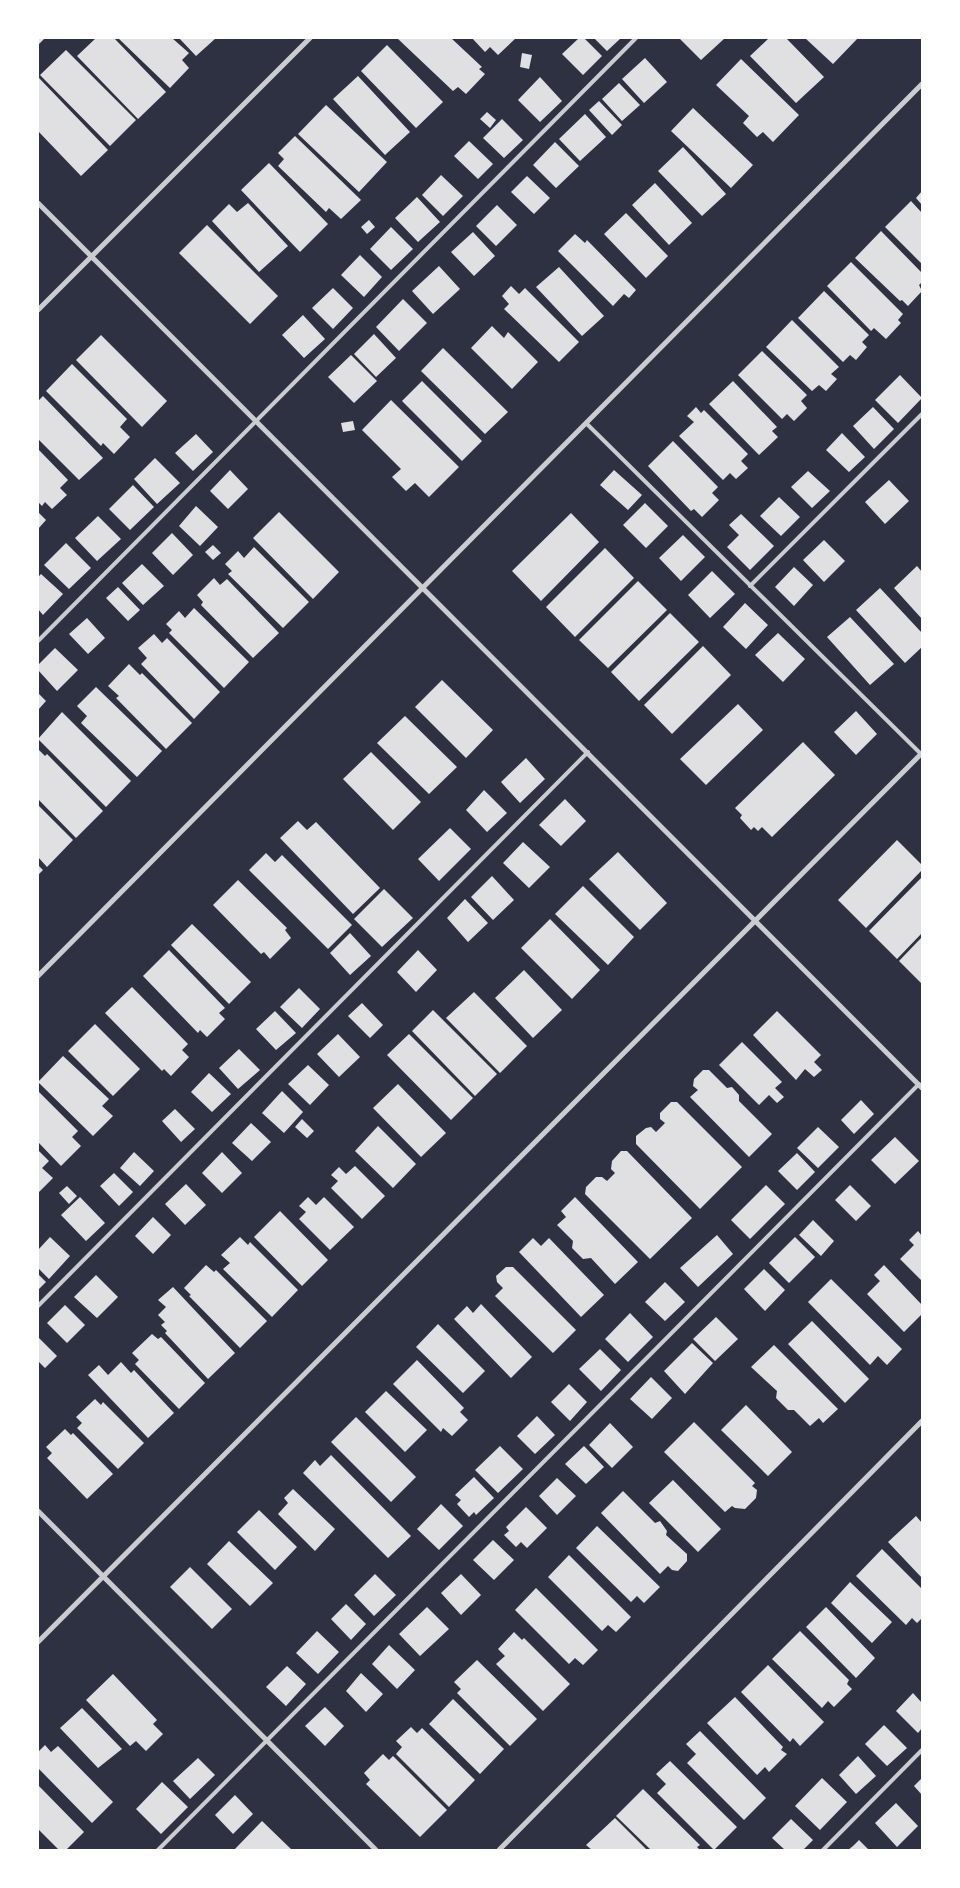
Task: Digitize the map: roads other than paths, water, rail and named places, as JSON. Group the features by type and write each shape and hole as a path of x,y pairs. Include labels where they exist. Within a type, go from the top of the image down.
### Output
{"street":[{"path":"38,310 310,38"},
{"path":"38,976 922,84"},
{"path":"38,202 921,1086"},
{"path":"38,1642 922,754"},
{"path":"499,1850 922,1422"},
{"path":"38,1511 376,1850"}],"lane":[{"path":"38,641 636,38"},
{"path":"750,586 922,414"},
{"path":"586,423 922,754"},
{"path":"38,1306 588,752"},
{"path":"158,1850 921,1086"},
{"path":"823,1850 922,1750"}]}
